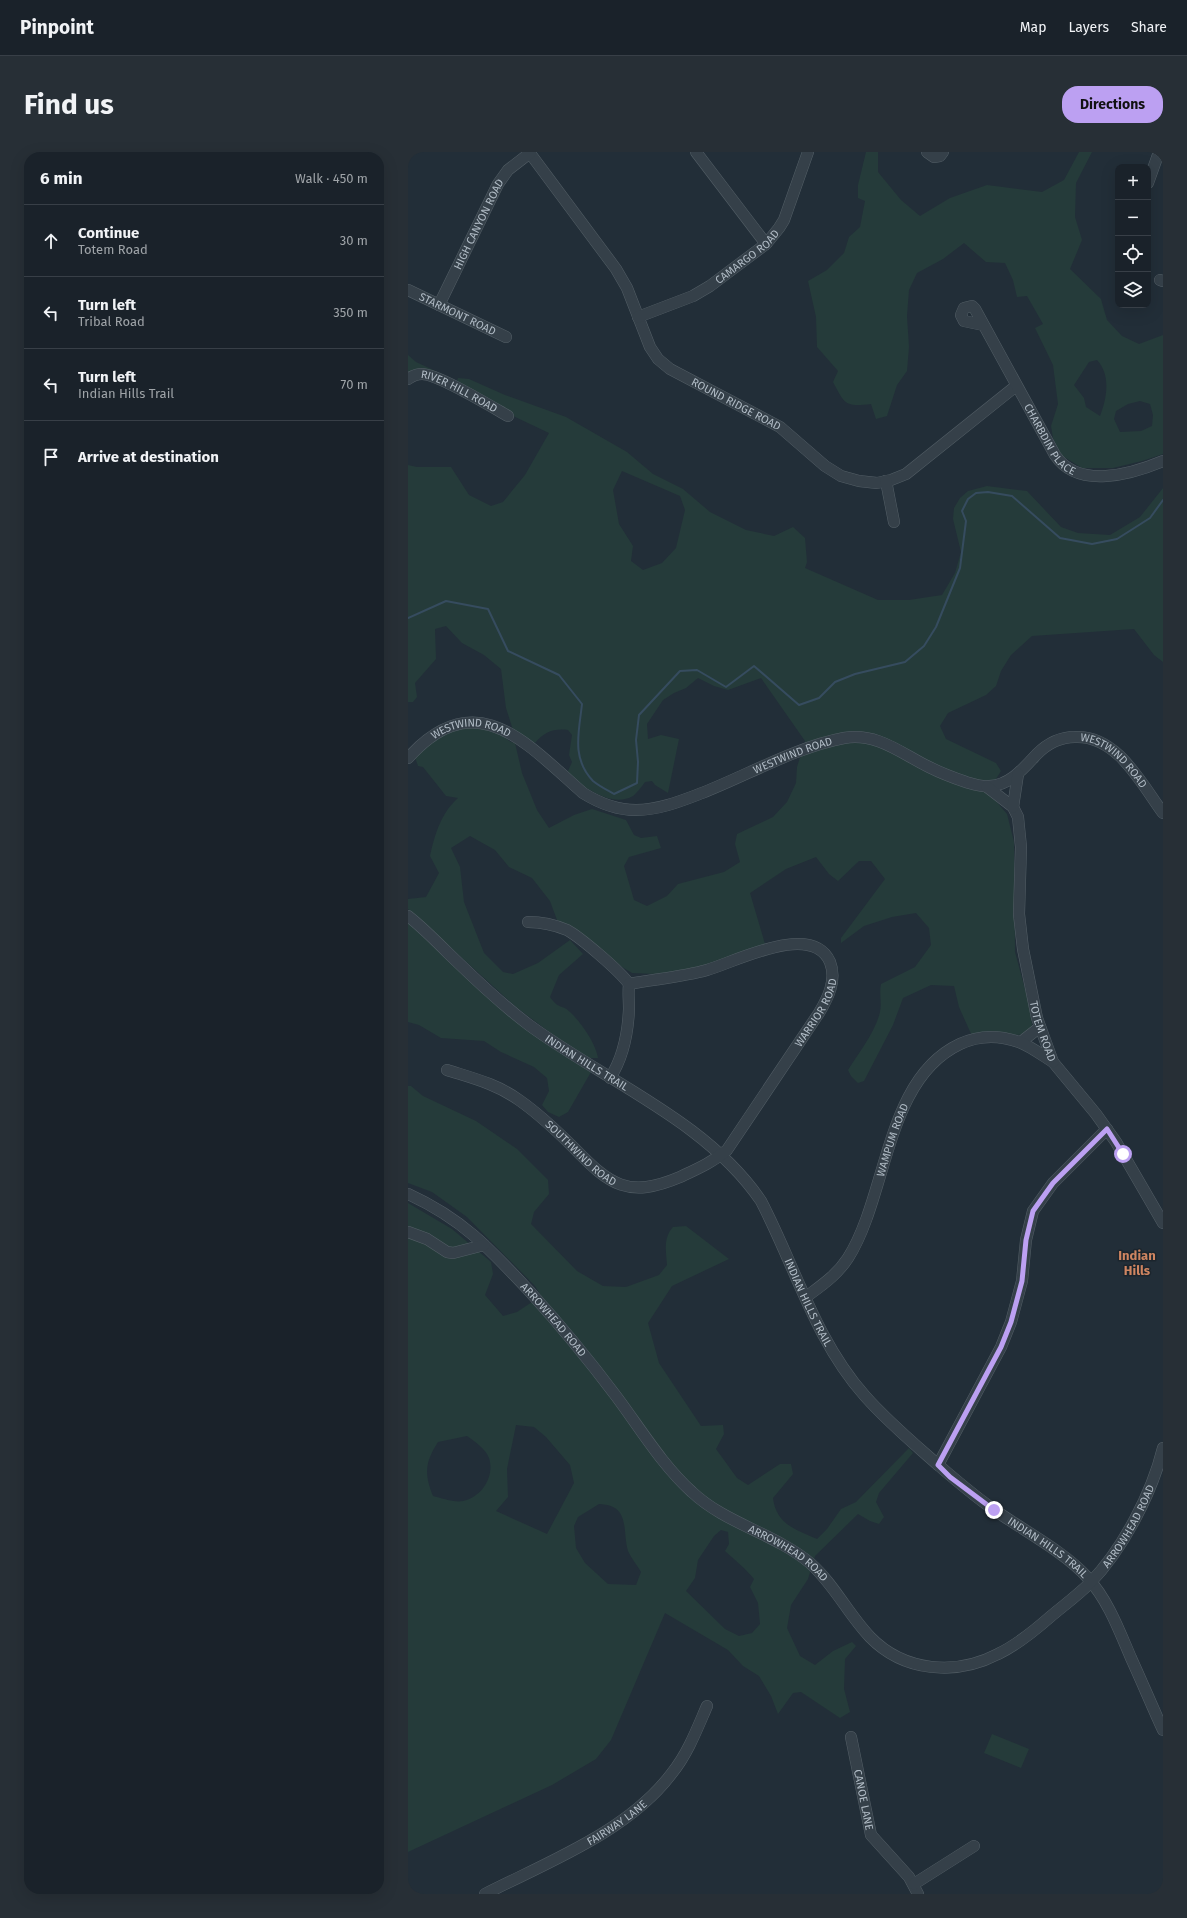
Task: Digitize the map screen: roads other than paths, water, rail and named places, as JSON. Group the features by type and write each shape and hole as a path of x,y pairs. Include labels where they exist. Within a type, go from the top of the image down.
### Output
{"street":[{"path":"696,152 766,244"},
{"name":"CAMARGO ROAD","path":"638,317 702,291 766,244 779,228 787,214 808,152"},
{"path":"927,152 934,157 940,156 943,152"},
{"path":"1151,175 1159,152"},
{"name":"HIGH CANYON ROAD","path":"439,305 498,184 508,170 529,153"},
{"name":"ROUND RIDGE ROAD","path":"529,153 616,269 627,288 653,354 670,369 780,427 825,466 840,476 868,483 886,481 911,470 1016,386"},
{"name":"STARMONT ROAD","path":"408,290 506,338"},
{"name":"CHARBDIN PLACE","path":"984,325 1055,456 1067,468 1076,473 1109,476 1135,471 1163,461"},
{"name":"RIVER HILL ROAD","path":"408,379 418,374 429,375 508,416"},
{"path":"886,481 894,522"},
{"name":"WESTWIND ROAD","path":"408,758 426,741 451,726 472,722 492,725 520,738 583,793 594,800 624,809 647,810 684,800 813,747 846,738 858,737 885,743 947,775 987,787 1005,782 1018,774 1051,743 1067,737 1087,737 1098,741 1118,754 1133,771 1163,813"},
{"name":"TOTEM ROAD","path":"1018,774 1013,807 1018,817 1020,833 1019,914 1023,949 1040,1027 1053,1062 1087,1101 1107,1129 1163,1223"},
{"path":"987,787 1013,807"},
{"name":"INDIAN HILLS TRAIL","path":"408,916 515,1014 560,1047 676,1121 722,1155 761,1201 806,1297 815,1322 833,1354 848,1375 882,1415 938,1465 974,1495 1070,1562 1091,1582 1101,1595 1115,1619 1163,1730"},
{"path":"528,922 540,923 567,930 621,974 630,984 628,1016 624,1042 610,1078"},
{"name":"WARRIOR ROAD","path":"630,984 707,970 769,948 785,944 811,946 823,952 828,959 832,969 833,979 828,998 727,1150 722,1155"},
{"path":"1021,1042 1040,1027"},
{"name":"WAMPUM ROAD","path":"806,1297 840,1270 854,1247 872,1205 899,1117 909,1097 929,1068 950,1049 971,1040 998,1037 1021,1042 1053,1062"},
{"name":"SOUTHWIND ROAD","path":"447,1070 481,1080 503,1090 519,1100 544,1119 603,1176 618,1185 638,1188 657,1185 710,1163 722,1155"},
{"path":"938,1465 1001,1347 1011,1322 1022,1281 1029,1224 1035,1207 1053,1183 1107,1129"},
{"name":"ARROWHEAD ROAD","path":"408,1194 450,1216 468,1229 498,1258 586,1356 656,1450 690,1491 710,1507 732,1520 779,1542 812,1565 822,1575 860,1626 879,1646 891,1655 907,1662 936,1668 963,1666 980,1662 998,1654 1020,1641 1091,1582 1118,1547 1136,1517 1151,1483 1163,1448"},
{"path":"408,1232 426,1239 447,1252 453,1253 484,1245"},
{"name":"FAIRWAY LANE","path":"485,1894 607,1831 637,1810 672,1774 692,1740 707,1706"},
{"name":"CANOE LANE","path":"851,1737 871,1835 916,1889"},
{"path":"916,1889 974,1846"}],"waterway":[{"path":"408,618 446,601 488,609 508,651 559,675 582,704 578,735 579,754 582,763 586,772 593,781 614,794 637,783 638,762 636,740 639,715 680,671 697,670 726,687 754,666 799,705 819,698 835,682 855,674 905,662 924,646 936,627 960,568 966,521 962,511 968,499 976,493 988,492 1012,496 1060,538 1092,544 1117,539 1150,518 1163,500"}],"district":[{"name":"Indian Hills","path":"1137,1262"}]}
